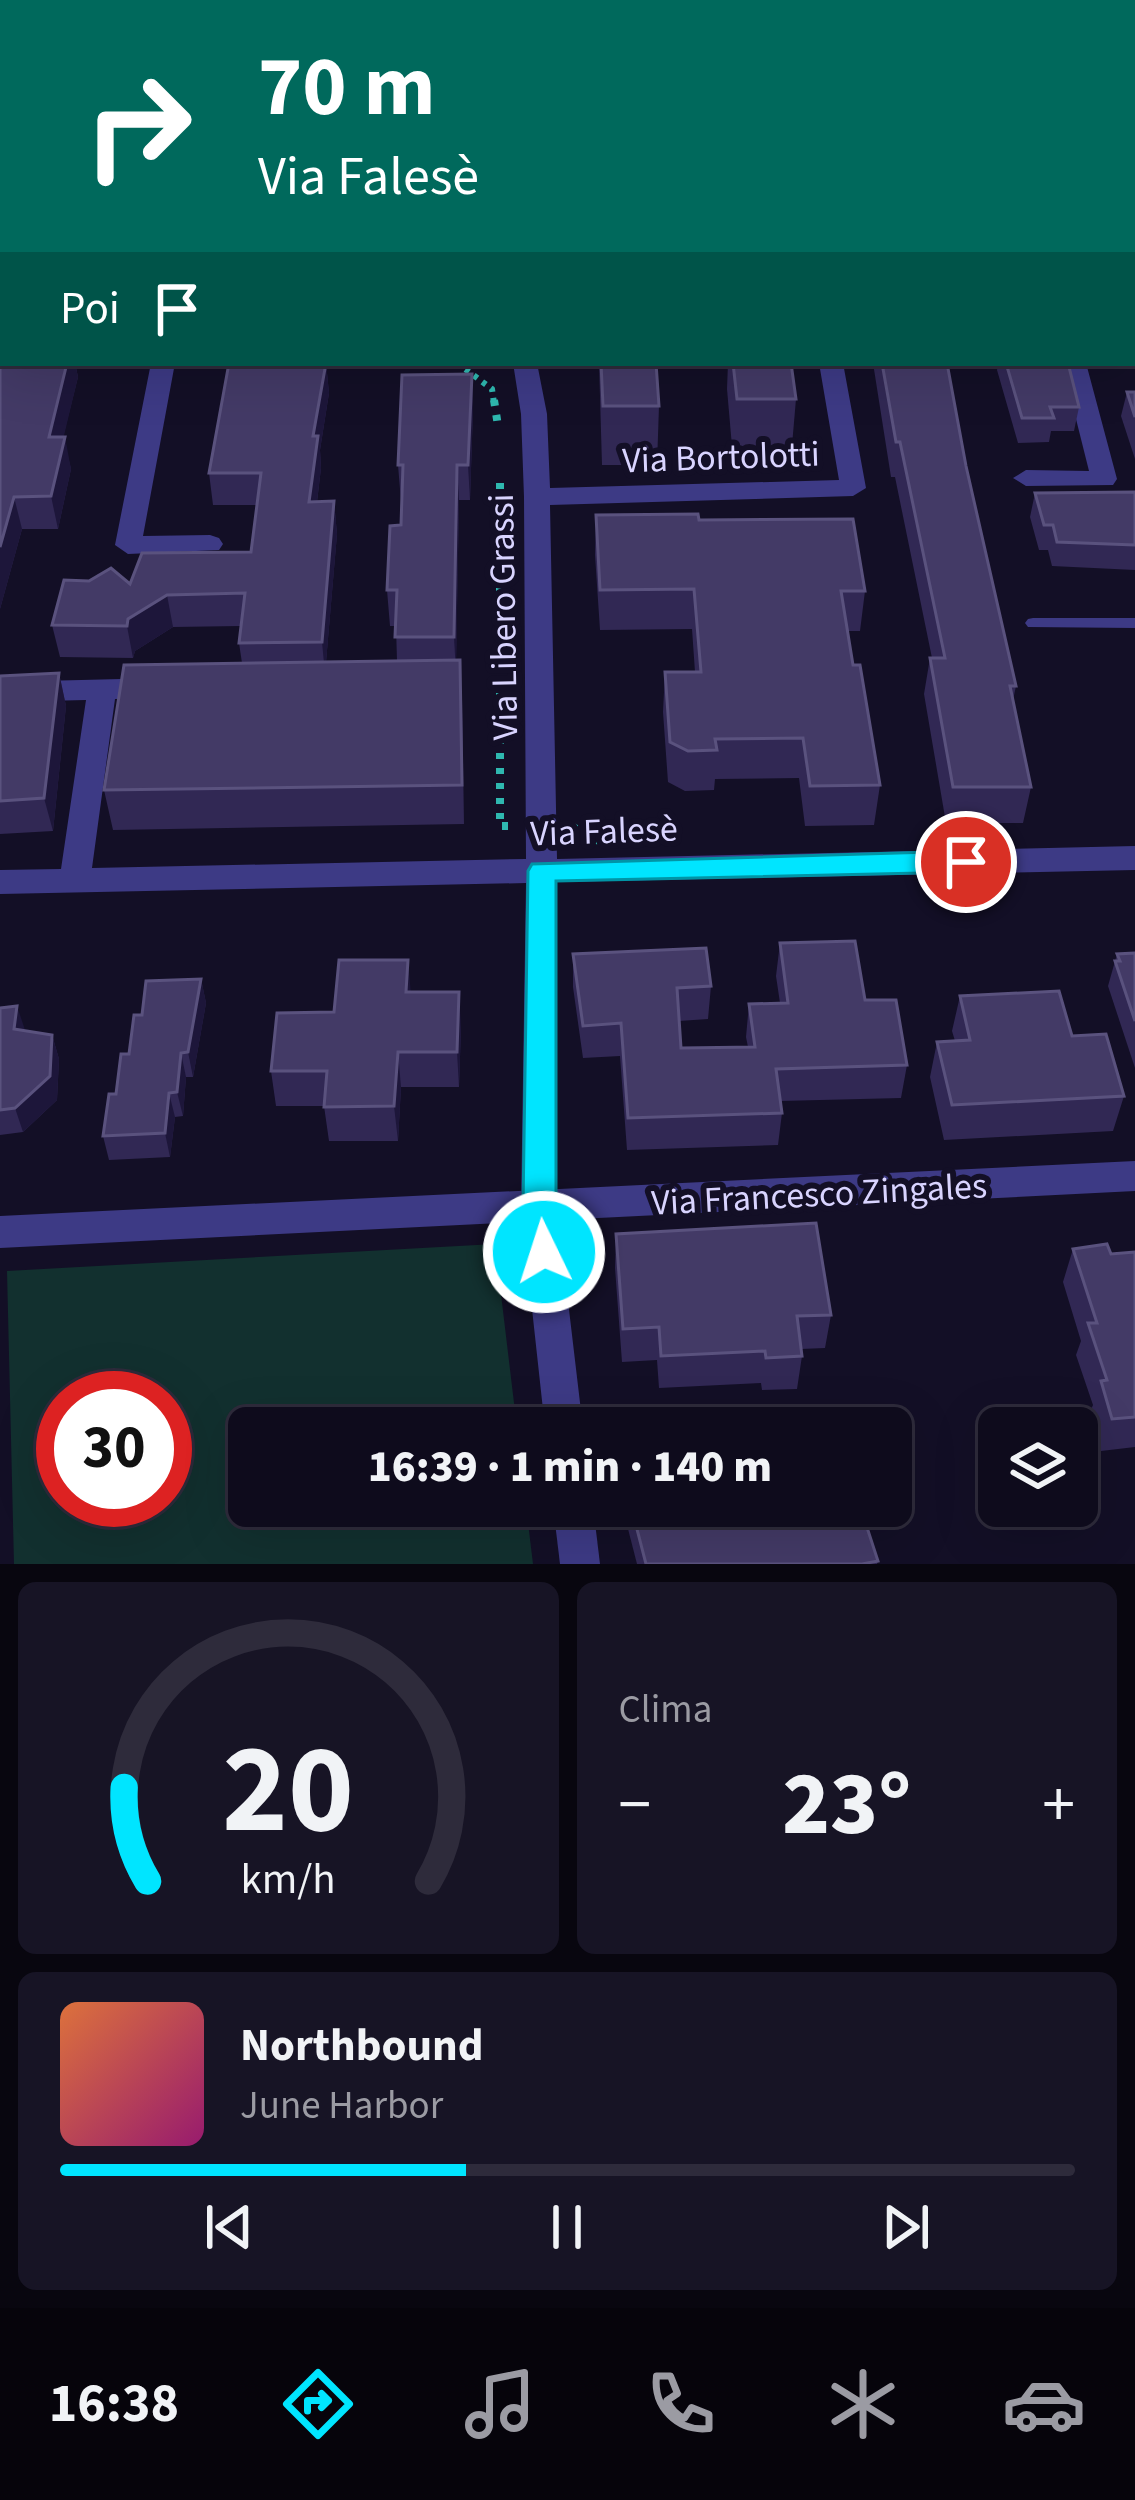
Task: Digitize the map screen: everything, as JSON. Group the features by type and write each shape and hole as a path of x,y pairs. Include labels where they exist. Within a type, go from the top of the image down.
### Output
{"street":[{"path":"162,366 128,545 210,544"},
{"name":"Via Libero Grassi","path":"526,366 534,414 537,497 542,871 539,1208 562,1407"},
{"name":"Via Bortolotti","path":"537,497 853,488 832,366"},
{"path":"1026,478 1104,479 1075,366"},
{"path":"0,692 192,688"},
{"path":"75,880 102,689"},
{"name":"Via Falesè","path":"0,882 1135,858"},
{"name":"Via Francesco Zingales","path":"0,1232 1135,1176"},
{"path":"576,1527 580,1564"}],"lane":[{"path":"1033,623 1135,623"}],"green space":[{"path":"495,1244 514,1407 228,1407 228,1527 529,1527 533,1564 14,1564 7,1271"}],"building":[{"path":"0,366 66,366 49,437 65,437 51,496 14,497 0,547"},
{"path":"228,366 325,366 313,436 318,436 309,502 334,501 322,642 239,643 245,593 167,595 128,619 127,626 52,625 64,580 89,581 111,568 130,584 142,553 251,552 261,473 209,473"},
{"path":"601,366 656,366 659,406 603,406"},
{"path":"733,366 791,366 796,399 737,399"},
{"path":"883,366 948,366 1016,686 1010,686 1031,787 953,787 930,658 945,658 900,442 896,442"},
{"path":"1007,366 1069,366 1079,407 1050,407 1054,418 1022,418"},
{"path":"472,374 468,465 457,465 454,637 395,637 397,590 387,590 390,526 401,525 402,375"},
{"path":"1127,392 1135,392 1135,417"},
{"path":"1135,492 1135,545 1057,542 1053,525 1044,525 1035,493"},
{"path":"698,514 699,520 853,519 865,591 841,591 853,665 860,665 880,785 810,786 803,738 715,739 717,750 688,751 670,742 665,672 701,672 694,589 600,590 596,515"},
{"path":"460,660 462,785 104,790 124,665"},
{"path":"59,673 44,798 0,801 0,676"},
{"path":"855,941 865,1000 896,1000 907,1065 776,1069 782,1113 628,1118 621,1023 583,1026 573,954 706,948 711,986 677,988 681,1048 755,1047 749,1004 788,1003 780,943"},
{"path":"1135,953 1135,1021 1115,961 1120,961 1117,954"},
{"path":"339,960 408,960 406,992 459,992 457,1052 398,1052 394,1106 324,1107 327,1071 271,1071 277,1013 334,1012"},
{"path":"201,979 188,1052 181,1053 177,1092 169,1093 165,1133 103,1136 109,1094 116,1094 121,1054 129,1054 134,1015 142,1015 146,981"},
{"path":"1059,991 1072,1036 1106,1034 1124,1096 952,1105 937,1042 970,1040 960,996"},
{"path":"17,1006 14,1029 52,1035 50,1076 15,1108 0,1110 0,1008"},
{"path":"816,1223 831,1315 797,1316 802,1356 766,1358 765,1351 661,1356 659,1327 623,1329 616,1234"},
{"path":"1107,1244 1111,1254 1135,1252 1135,1417 1112,1419 1101,1381 1107,1380 1088,1323 1097,1323 1073,1249"},
{"path":"636,1527 867,1527 878,1561 862,1564 646,1564"}],"route":[{"path":"544,1252 539,1208 542,871 966,862"}]}
